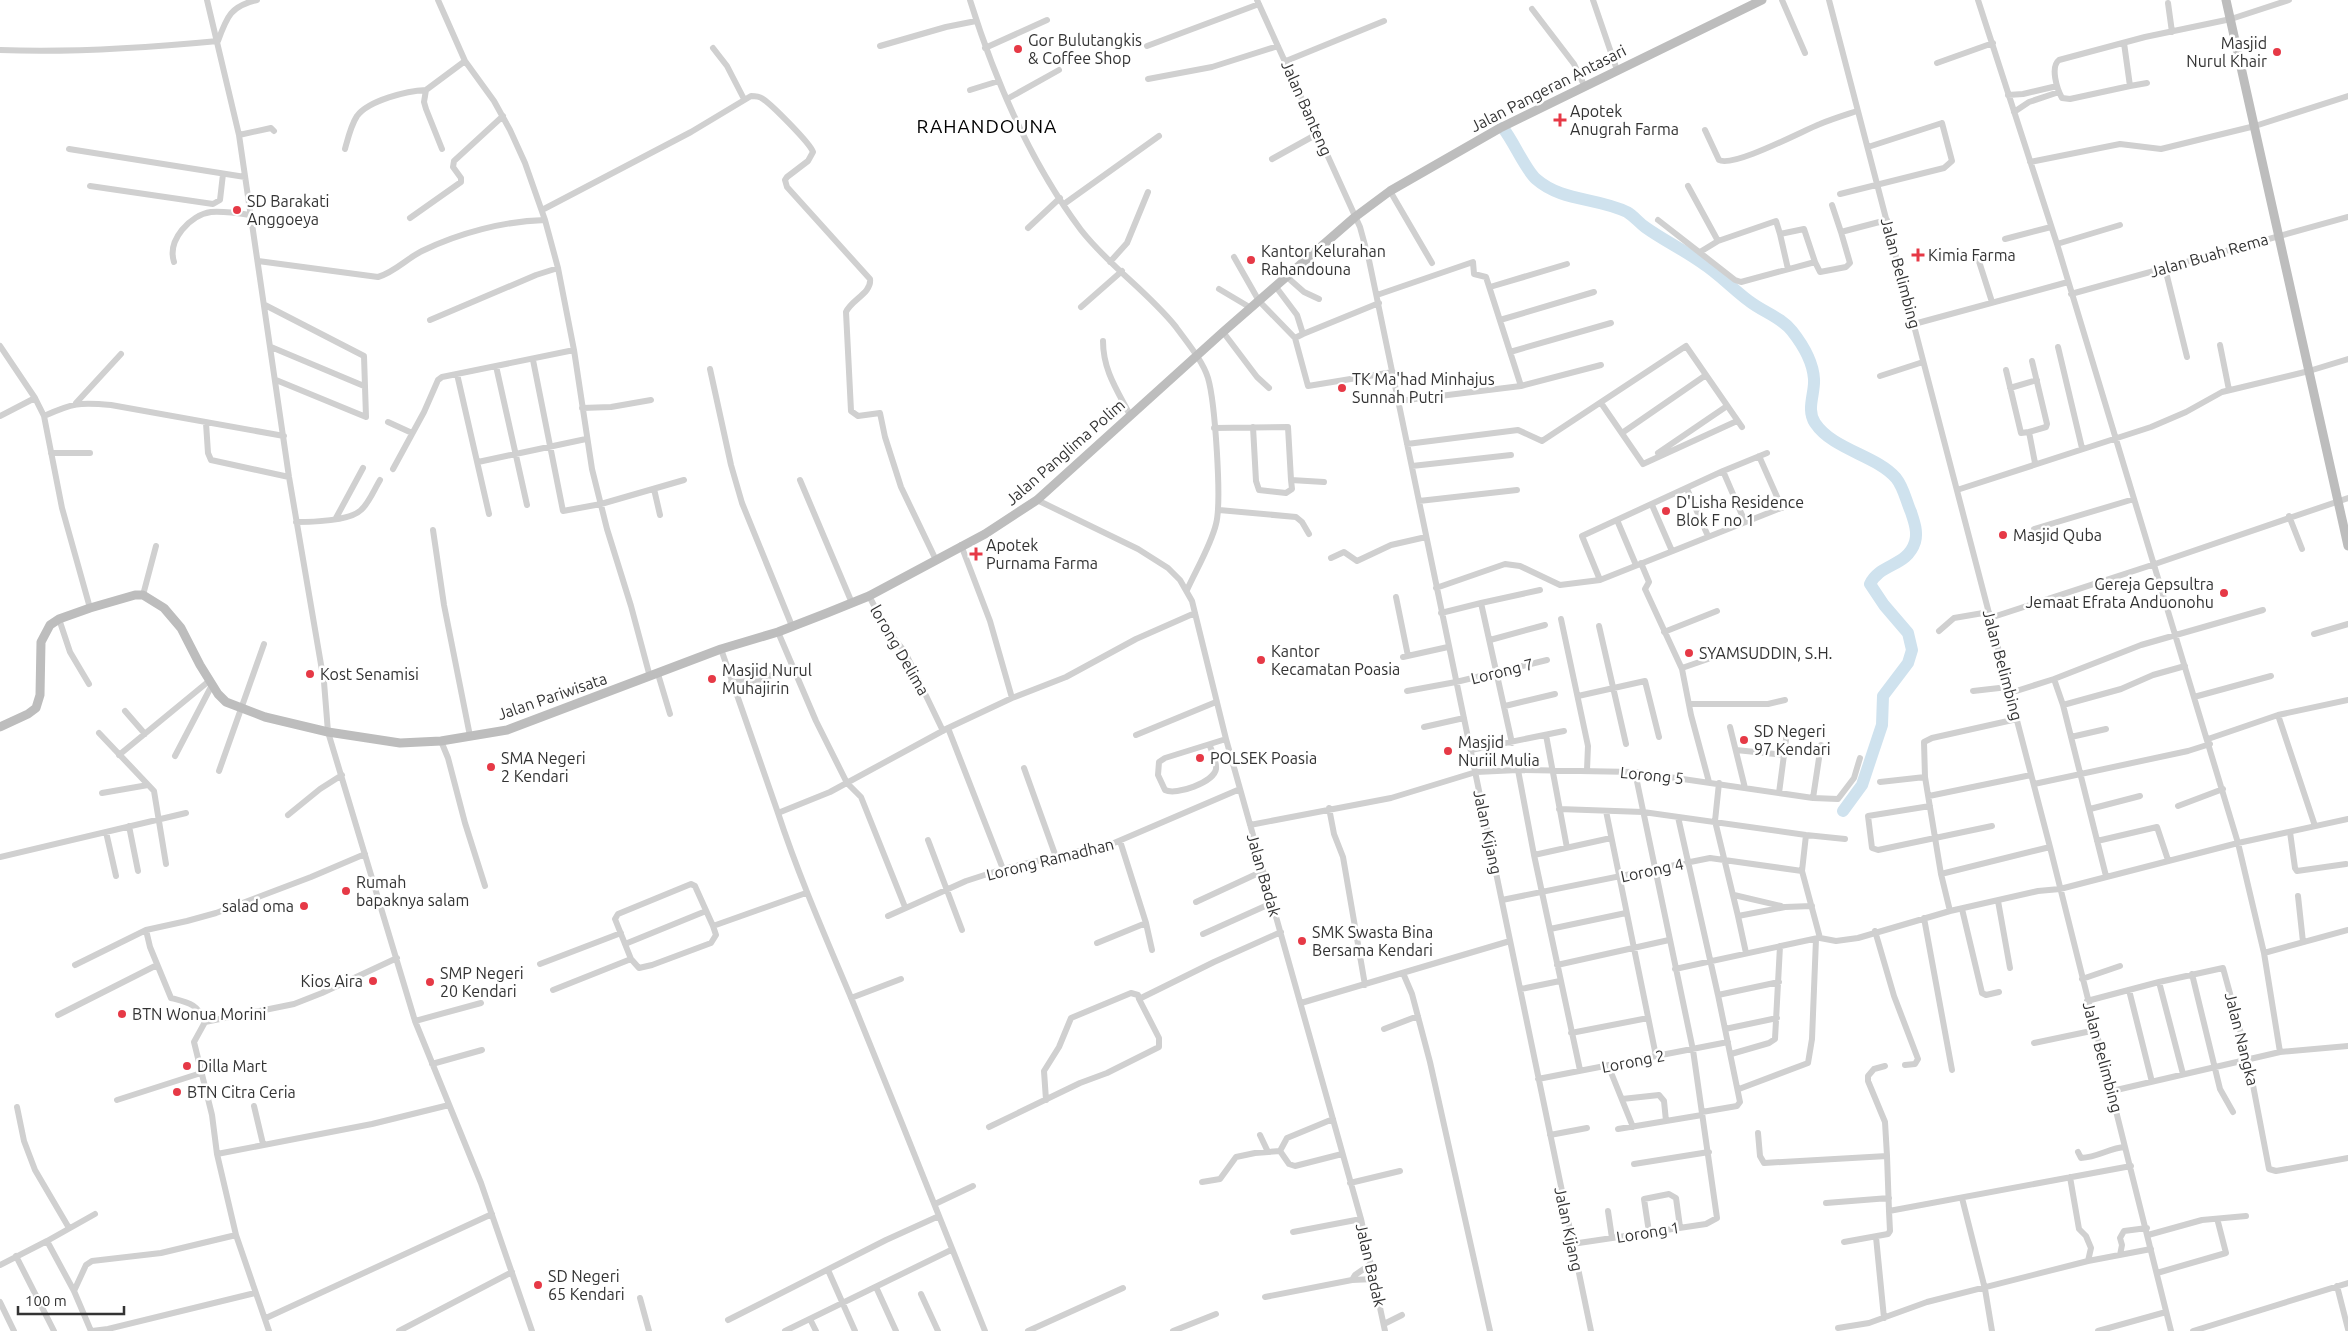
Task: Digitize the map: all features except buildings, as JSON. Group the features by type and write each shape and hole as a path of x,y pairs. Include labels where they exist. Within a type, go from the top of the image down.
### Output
{"street":[{"path":"207,0 239,135 276,380 288,477 318,645 328,732 416,1021 492,1214 532,1331"},
{"path":"218,41 225,22 236,7 257,0"},
{"path":"438,0 464,61 503,116 525,163 542,210 558,268 574,350 586,440 601,504 654,675 670,714"},
{"path":"970,0 985,48 1006,99 1030,148 1060,198 1082,230 1110,262 1122,271 1165,315 1196,357 1208,380 1214,428 1218,510 1214,529 1187,590"},
{"path":"1593,0 1617,70"},
{"name":"Jalan Pangeran Antasari","path":"1355,217 1390,191 1500,128 1584,85 1762,0"},
{"path":"1782,0 1805,53"},
{"name":"Jalan Belimbing","path":"1829,0 2034,784 2087,1001 2148,1232 2171,1331"},
{"path":"1978,0 2052,227 2223,789 2264,952 2280,1052"},
{"path":"2226,0 2348,546"},
{"path":"2147,83 2070,99 2062,98 2058,89 2055,66 2058,60 2231,19 2289,0"},
{"path":"1147,46 1258,2"},
{"name":"Jalan Banteng","path":"1258,2 1355,217"},
{"path":"2168,3 2172,32"},
{"path":"1532,10 1574,64 1584,85"},
{"path":"880,46 976,20"},
{"path":"985,48 1047,20"},
{"path":"1286,61 1384,21"},
{"path":"0,50 41,52 218,41"},
{"path":"1938,62 1992,43"},
{"path":"2124,43 2130,86"},
{"path":"1148,79 1212,67 1278,46"},
{"path":"713,48 727,66 744,99"},
{"path":"345,148 354,122 364,110 379,101 406,92 426,90 464,61"},
{"path":"1006,99 1059,70"},
{"path":"970,90 999,81"},
{"path":"2008,95 2058,89"},
{"path":"2014,112 2029,102 2058,89"},
{"path":"426,90 424,102 442,149"},
{"path":"542,210 683,136 744,99 751,96 762,98 812,148 813,155 787,177 785,184 870,279 868,289 849,305 846,312 851,411 858,416 880,412 885,437 901,487 936,560"},
{"path":"2030,162 2120,144 2161,150 2255,126 2348,96"},
{"path":"1705,130 1719,160 1727,162 1757,152 1822,123 1857,111"},
{"path":"410,218 461,182 453,162 503,116"},
{"path":"1840,194 1944,168 1951,164 1952,159 1942,123 1868,146"},
{"path":"239,135 271,128 274,131"},
{"path":"1272,159 1318,133"},
{"path":"1064,204 1159,136"},
{"path":"69,148 245,177"},
{"path":"90,186 213,204 220,200 223,174"},
{"path":"1688,186 1718,241"},
{"path":"1390,191 1432,263"},
{"path":"1110,262 1127,243 1148,192"},
{"path":"1028,228 1060,198"},
{"path":"1780,234 1803,225 1820,272 1849,265 1832,205"},
{"path":"174,262 172,249 178,235 198,216 210,212 250,215"},
{"name":"Jalan Panglima Polim","path":"721,649 778,632 869,596 1011,518 1037,500 1223,332 1355,217"},
{"name":"Jalan Kijang","path":"1355,217 1362,234 1379,303 1448,647 1476,772 1591,1331"},
{"name":"Jalan Buah Rema","path":"2071,294 2348,217"},
{"path":"258,261 378,277 393,271 418,253 449,240 509,223 545,220"},
{"path":"1658,220 1738,281 1746,282 1815,262"},
{"path":"1841,232 1887,220"},
{"path":"1700,252 1718,241 1774,221 1777,223 1788,269"},
{"path":"2057,244 2120,226"},
{"path":"2005,239 2052,227"},
{"path":"1976,252 1992,302"},
{"path":"1234,257 1259,301 1270,315 1295,338 1307,384 1310,387 1393,372"},
{"path":"1377,295 1473,262 1474,274 1486,277 1490,287 1521,386"},
{"path":"1490,287 1567,264"},
{"path":"430,320 536,275 558,268"},
{"path":"2165,268 2187,356"},
{"path":"1081,307 1122,271"},
{"path":"1287,277 1304,292 1319,299"},
{"path":"1914,324 2068,282"},
{"path":"1276,287 1297,316 1303,334"},
{"path":"1219,289 1251,308"},
{"path":"1500,320 1594,292"},
{"path":"1295,338 1379,303"},
{"path":"265,305 364,356 366,417 276,380"},
{"path":"1510,352 1611,323"},
{"path":"1223,332 1248,367 1268,388"},
{"path":"1103,341 1103,357 1108,374 1130,415"},
{"path":"0,346 36,398 44,416 62,508 90,608"},
{"path":"1407,444 1518,430 1542,441 1686,346 1742,427"},
{"path":"2220,346 2229,390"},
{"path":"271,347 364,386"},
{"path":"2058,347 2082,448"},
{"path":"393,469 438,380 442,377 533,360 574,350"},
{"path":"44,416 76,403 121,354"},
{"path":"1957,490 2171,419 2229,390 2309,371 2348,359"},
{"path":"533,360 563,511 601,504 684,480"},
{"path":"2006,370 2021,434 2046,427 2047,424 2032,361"},
{"path":"1880,376 1923,362"},
{"path":"1399,401 1521,386 1600,364"},
{"path":"496,366 527,505"},
{"path":"710,369 731,465 742,503 792,626"},
{"path":"457,374 489,514"},
{"path":"1622,433 1706,375"},
{"path":"2010,388 2037,380"},
{"path":"1,415 36,398"},
{"path":"582,408 611,407 651,400"},
{"path":"76,403 111,405 284,436"},
{"path":"1601,403 1643,464"},
{"path":"1643,464 1727,406"},
{"path":"1643,464 1737,420"},
{"path":"388,422 412,433"},
{"path":"206,423 208,453 211,460 288,477"},
{"path":"1214,428 1253,427 1288,427 1292,489 1286,493 1259,490 1256,481 1253,427"},
{"path":"2029,432 2036,463"},
{"path":"478,462 586,440"},
{"path":"51,453 90,453"},
{"path":"1600,580 1582,536 1723,471 1767,453"},
{"path":"1412,466 1511,455"},
{"path":"1759,456 1782,508"},
{"path":"336,518 363,468"},
{"path":"1723,471 1745,522"},
{"path":"296,522 336,518 354,514 361,510 380,480"},
{"path":"800,480 852,603"},
{"path":"1291,480 1324,482"},
{"path":"654,489 660,515"},
{"path":"1687,489 1708,536"},
{"path":"1419,501 1517,490"},
{"path":"2034,528 2134,498"},
{"path":"1939,631 1954,618 1990,615 2155,564 2289,516 2348,498"},
{"name":"Jalan Badak","path":"1037,500 1138,549 1168,568 1187,590 1195,613 1226,739 1361,1219 1384,1327"},
{"path":"1436,588 1505,564 1520,566 1560,585 1600,580 1791,504"},
{"path":"1652,505 1672,550"},
{"path":"1218,510 1296,517 1302,522 1309,534"},
{"path":"2289,516 2302,549"},
{"path":"1617,520 1638,564 1649,582 1645,589 1682,668 1709,782"},
{"path":"433,530 444,605 470,736"},
{"path":"1331,558 1344,552 1354,560 1360,560 1392,545 1426,537"},
{"path":"0,727 28,714 36,708 40,695 41,642 45,631 59,619 135,595 143,595 156,546"},
{"path":"961,546 990,621 1012,698"},
{"path":"1441,613 1540,590"},
{"name":"Jalan Pariwisata","path":"143,595 164,608 181,628 211,683 222,699 265,717 328,732 400,743 440,740 507,730 721,649"},
{"name":"lorong Delima","path":"869,596 886,628 905,652 945,730 1003,868"},
{"path":"1396,597 1405,657 1448,647"},
{"path":"1480,603 1490,640 1512,743"},
{"path":"1973,691 2009,690 2054,679 2140,645 2263,610"},
{"path":"1664,632 1717,611"},
{"path":"778,813 847,783 897,754 945,730 1012,698 1066,677 1136,639 1195,613"},
{"path":"59,619 70,652 89,684"},
{"path":"1561,619 1588,746 1587,770"},
{"path":"1490,640 1545,624"},
{"path":"2314,634 2348,624"},
{"path":"1599,626 1626,744"},
{"path":"778,632 816,721 847,783 861,797 906,907"},
{"path":"219,771 264,644"},
{"path":"721,649 806,893 851,998 985,1331"},
{"path":"1682,668 1708,659"},
{"name":"Lorong 7","path":"1407,691 1497,673 1547,660"},
{"path":"2063,705 2121,690 2153,675 2185,666"},
{"path":"731,682 756,680 793,667"},
{"path":"2194,697 2272,676"},
{"path":"2054,679 2063,705 2079,776 2090,809 2106,876"},
{"path":"1578,696 1645,682 1660,737"},
{"path":"120,755 211,683"},
{"path":"175,756 211,683"},
{"path":"1504,706 1555,694"},
{"path":"1690,704 1768,704 1785,700"},
{"path":"2034,784 2079,776 2188,751 2278,715 2348,700"},
{"path":"1136,735 1216,702"},
{"path":"125,711 145,734"},
{"path":"2278,715 2315,826"},
{"path":"1424,727 1464,718"},
{"path":"1950,911 1934,839 1923,749 1926,740 2017,719"},
{"path":"1730,727 1746,788"},
{"path":"2071,737 2106,729"},
{"path":"1471,750 1512,743 1564,730"},
{"path":"1779,793 1787,732"},
{"path":"99,733 154,791 166,864"},
{"path":"1546,735 1567,848"},
{"path":"1210,746 1216,766 1215,772 1198,785 1180,792 1172,793 1165,790 1158,775 1159,762 1165,758 1210,746 1226,739"},
{"path":"440,740 448,758 465,823 485,886"},
{"path":"1813,798 1821,745"},
{"path":"1736,750 1784,755"},
{"name":"Lorong 5","path":"1250,825 1330,808 1391,798 1476,772 1518,770 1635,772 1826,800 1838,799 1854,778 1860,758"},
{"path":"1024,768 1056,857"},
{"path":"1518,770 1560,981 1580,1070"},
{"path":"1634,1164 1709,1152 1693,1050 1668,940 1635,772"},
{"path":"288,816 320,789 342,775"},
{"path":"1929,796 2031,775"},
{"path":"1880,782 1926,777"},
{"path":"1719,783 1715,821 1734,895 1746,953"},
{"path":"102,794 148,785"},
{"name":"Lorong Ramadhan","path":"888,916 1003,868 1120,841 1240,789"},
{"path":"2178,806 2223,789"},
{"path":"2090,809 2140,796"},
{"path":"1930,806 1874,814 1867,817 1872,848 1876,850 1992,826"},
{"path":"1330,808 1334,834 1343,857 1365,985"},
{"path":"1559,809 1643,812 1715,821 1806,836 1845,839"},
{"path":"1606,811 1632,947 1656,1056"},
{"path":"0,857 186,813"},
{"path":"1618,1129 1702,1114 1737,1106 1740,1102 1739,1089 1690,862 1678,817"},
{"path":"1675,969 1818,939 1836,941 1858,938 1875,931 1950,911 2038,891 2060,889 2168,860 2348,819"},
{"path":"129,826 138,871"},
{"path":"2097,841 2157,827 2168,860"},
{"path":"106,832 116,876"},
{"path":"2290,832 2295,868 2298,871 2346,864"},
{"path":"1739,1089 1808,1063 1812,1039 1818,939 1812,906 1802,871 1806,836"},
{"path":"1534,855 1611,838"},
{"path":"928,840 962,930"},
{"path":"1120,841 1146,923 1152,950"},
{"path":"1941,874 2050,847"},
{"path":"75,965 146,930 216,913 311,877 365,854"},
{"name":"Lorong 4","path":"1502,900 1710,858 1802,871"},
{"path":"1196,902 1263,871"},
{"path":"691,884 694,885 713,926 716,935 711,943 643,968 635,965 631,959 615,920 618,914 691,884"},
{"path":"713,926 806,893"},
{"path":"1734,895 1785,907"},
{"path":"2298,896 2303,942"},
{"path":"1998,901 2010,968"},
{"path":"1203,934 1272,903"},
{"path":"1738,916 1785,907 1812,906"},
{"path":"1962,909 1982,993 1986,996 1999,992"},
{"path":"625,944 706,911"},
{"path":"1550,929 1626,913"},
{"path":"1924,918 1952,1070"},
{"path":"1097,943 1146,923"},
{"path":"146,930 150,947 171,998 193,1005 200,1011 205,1022"},
{"path":"2264,952 2348,930"},
{"path":"1875,931 1894,996 1918,1059 1917,1063 1905,1065"},
{"path":"1139,999 1280,932"},
{"path":"540,964 621,933"},
{"path":"1557,965 1668,940"},
{"path":"1301,1004 1510,941"},
{"path":"1731,1054 1773,1041 1777,1018 1780,946"},
{"path":"269,1331 236,1235 217,1154 212,1115 194,1042 205,1022 294,1004 397,958"},
{"path":"552,990 631,959"},
{"path":"58,1015 157,965"},
{"path":"2082,979 2120,966"},
{"name":"Jalan Nangka","path":"2087,1001 2192,974 2219,968 2224,970 2248,1059 2270,1171 2348,1158"},
{"path":"1403,973 1418,1016 1443,1117 1490,1331"},
{"path":"2192,974 2222,1094 2233,1112"},
{"path":"851,998 901,979"},
{"path":"1521,989 1560,981"},
{"path":"1718,995 1779,982"},
{"path":"2159,982 2183,1074"},
{"path":"2129,990 2152,1082"},
{"path":"989,1127 1046,1100 1080,1083 1107,1074 1159,1047 1159,1038 1138,995 1131,993 1080,1012 1068,1021 1059,1047 1044,1071 1046,1100"},
{"path":"416,1021 481,1003"},
{"path":"1384,1029 1418,1016"},
{"path":"1571,1033 1648,1018"},
{"path":"1725,1030 1777,1018"},
{"path":"2034,1043 2096,1030"},
{"name":"Lorong 2","path":"1538,1079 1728,1042"},
{"path":"2112,1091 2280,1052 2348,1046"},
{"path":"432,1064 482,1050"},
{"path":"1608,1065 1633,1127"},
{"path":"1844,1242 1876,1237 1888,1234 1890,1231 1884,1122 1868,1081 1868,1076 1874,1068 1885,1066"},
{"path":"117,1100 201,1073"},
{"path":"1622,1099 1659,1096 1664,1101 1666,1121"},
{"path":"217,1154 372,1124 449,1105"},
{"path":"17,1106 24,1141 35,1170 69,1228"},
{"path":"254,1106 263,1144"},
{"path":"1280,1151 1287,1138 1333,1119"},
{"path":"1550,1135 1587,1128"},
{"path":"1758,1133 1760,1156 1764,1164 1839,1157 1887,1156"},
{"path":"1260,1136 1268,1152"},
{"path":"2078,1152 2080,1158 2096,1157 2115,1148 2125,1147"},
{"path":"1202,1182 1220,1179 1236,1157 1280,1151"},
{"path":"1280,1151 1289,1164 1295,1166 1342,1154"},
{"name":"Lorong 1","path":"1572,1244 1714,1221 1717,1218 1717,1212 1709,1152"},
{"path":"1890,1211 2130,1166"},
{"path":"1350,1183 1400,1171"},
{"path":"2070,1177 2078,1229 2086,1236 2091,1248 2088,1261"},
{"path":"935,1204 973,1186"},
{"path":"1649,1232 1644,1199 1669,1194 1676,1198 1680,1227"},
{"path":"1826,1203 1888,1198"},
{"path":"1962,1198 1986,1289 1992,1331"},
{"path":"1608,1211 1612,1238"},
{"path":"0,1265 95,1214"},
{"path":"266,1318 492,1214"},
{"path":"728,1320 886,1240 939,1216"},
{"path":"2120,1255 2122,1245 2120,1238 2124,1231 2148,1232 2202,1220 2246,1216"},
{"path":"1293,1232 1361,1219"},
{"path":"2158,1273 2226,1253 2218,1222"},
{"path":"74,1291 86,1265 92,1261 161,1253 236,1235"},
{"path":"1876,1237 1884,1318"},
{"path":"46,1241 74,1291 91,1331 108,1329 255,1293"},
{"path":"1838,1328 1884,1318 1927,1302 1986,1289 2088,1261 2151,1249"},
{"path":"785,1331 951,1250"},
{"path":"16,1256 54,1331"},
{"path":"1352,1280 1371,1264"},
{"path":"828,1270 855,1331"},
{"path":"399,1331 512,1272"},
{"path":"1265,1298 1352,1280 1374,1279"},
{"path":"2193,1331 2348,1283"},
{"path":"2337,1286 2348,1329"},
{"path":"876,1287 896,1331"},
{"path":"1028,1331 1123,1288"},
{"path":"921,1294 938,1331"},
{"path":"640,1298 649,1331"},
{"path":"0,1302 14,1331"},
{"path":"2098,1331 2108,1330 2166,1312"},
{"path":"1173,1331 1216,1314"},
{"path":"1384,1327 1402,1315"},
{"path":"810,1319 816,1331"}],"waterway":[{"path":"1503,128 1532,175 1546,186 1568,196 1616,207 1627,212 1652,232 1708,267 1749,301 1788,326 1804,348 1812,366 1814,385 1811,412 1815,423 1832,440 1888,470 1901,486 1914,523 1915,542 1906,556 1880,572 1870,584 1884,605 1908,633 1912,650 1908,663 1883,696 1882,725 1862,785 1843,811"}],"place":[{"name":"Gor Bulutangkis & Coffee Shop","path":"1018,49"},
{"name":"Masjid Nurul Khair","path":"2277,52"},
{"name":"Apotek Anugrah Farma","path":"1560,120"},
{"name":"SD Barakati Anggoeya","path":"237,210"},
{"name":"Kimia Farma","path":"1918,255"},
{"name":"Kantor Kelurahan Rahandouna","path":"1251,260"},
{"name":"TK Ma'had Minhajus Sunnah Putri","path":"1342,388"},
{"name":"D'Lisha Residence Blok F no 1","path":"1666,511"},
{"name":"Masjid Quba","path":"2003,535"},
{"name":"Apotek Purnama Farma","path":"976,554"},
{"name":"Gereja Gepsultra Jemaat Efrata Anduonohu","path":"2224,593"},
{"name":"SYAMSUDDIN, S.H.","path":"1689,653"},
{"name":"Kantor Kecamatan Poasia","path":"1261,660"},
{"name":"Kost Senamisi","path":"310,674"},
{"name":"Masjid Nurul Muhajirin","path":"712,679"},
{"name":"SD Negeri 97 Kendari","path":"1744,740"},
{"name":"Masjid Nuriil Mulia","path":"1448,751"},
{"name":"POLSEK Poasia","path":"1200,758"},
{"name":"SMA Negeri 2 Kendari","path":"491,767"},
{"name":"Rumah bapaknya salam","path":"346,891"},
{"name":"salad oma","path":"304,906"},
{"name":"SMK Swasta Bina Bersama Kendari","path":"1302,941"},
{"name":"Kios Aira","path":"373,981"},
{"name":"SMP Negeri 20 Kendari","path":"430,982"},
{"name":"BTN Wonua Morini","path":"122,1014"},
{"name":"Dilla Mart","path":"187,1066"},
{"name":"BTN Citra Ceria","path":"177,1092"},
{"name":"SD Negeri 65 Kendari","path":"538,1285"}],"district":[{"name":"RAHANDOUNA","path":"987,126"}]}
